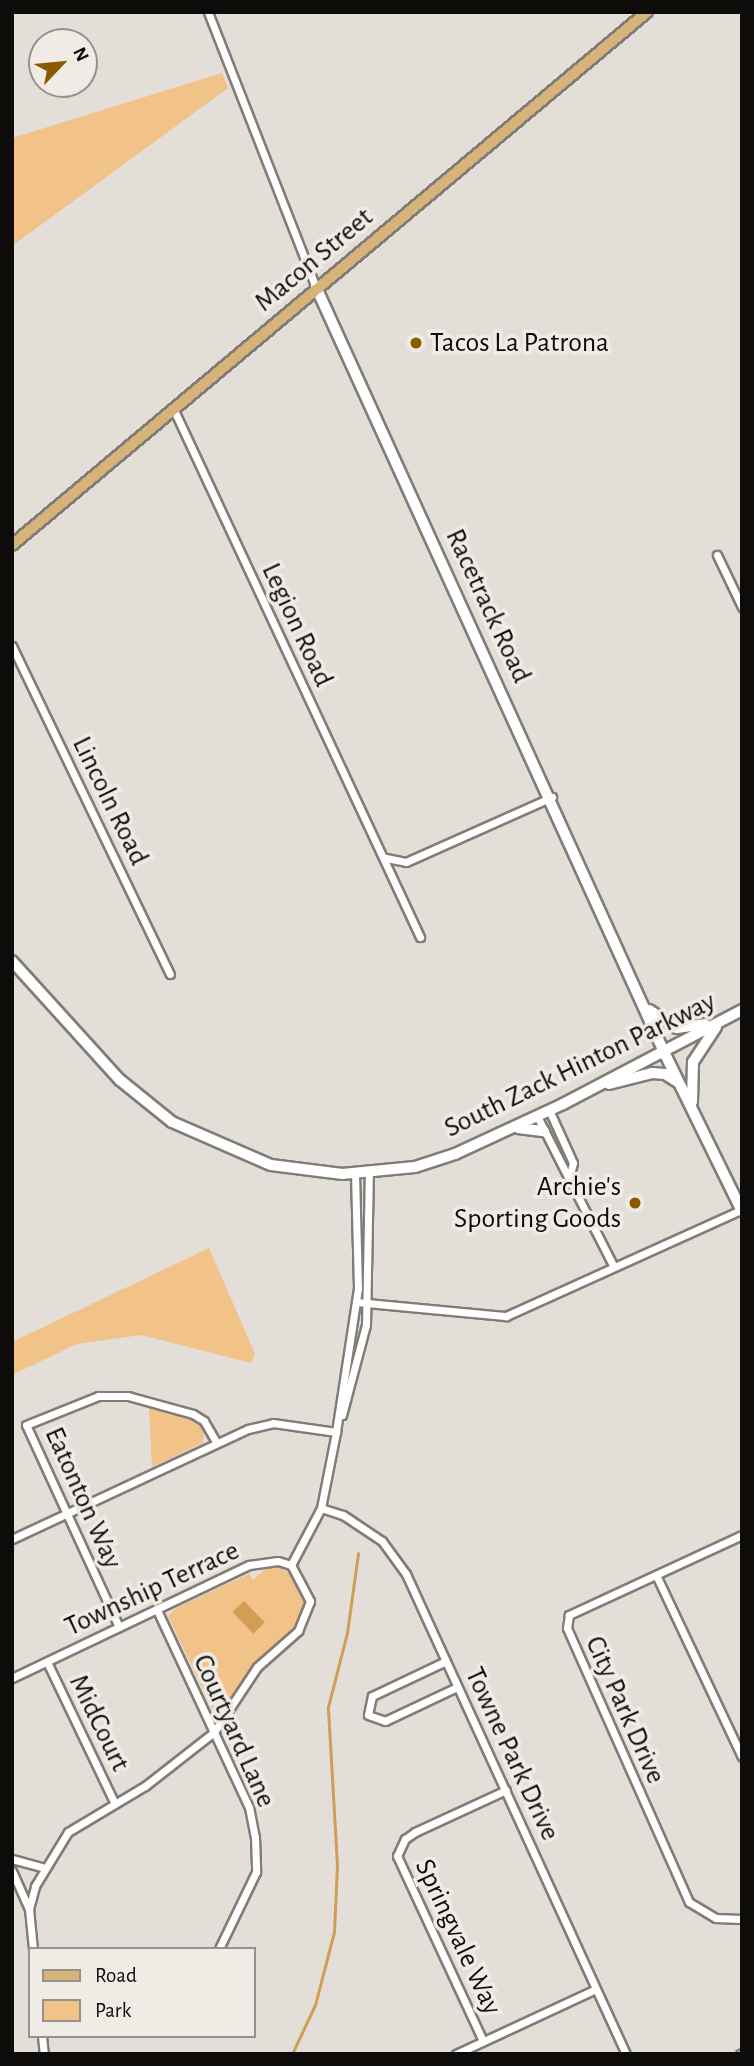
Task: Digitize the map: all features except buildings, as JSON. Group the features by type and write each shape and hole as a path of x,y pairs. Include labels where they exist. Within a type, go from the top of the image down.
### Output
{"main road":[{"name":"Macon Street","path":"12,545 647,12"},
{"name":"Racetrack Road","path":"317,287 552,797 663,1050 742,1211"},
{"name":"South Zack Hinton Parkway","path":"12,961 120,1080 172,1122 271,1165 355,1174 415,1167 507,1130 592,1089 742,1010"},
{"path":"645,1005 677,1028 723,1020"},
{"path":"692,1109 693,1062 723,1020"},
{"path":"592,1089 652,1073 665,1074 680,1084"},
{"path":"507,1130 544,1131"}],"street":[{"name":"Racetrack Road","path":"208,12 317,287"},
{"name":"Legion Road","path":"173,408 377,848 386,858 420,937"},
{"path":"717,555 742,607"},
{"name":"Lincoln Road","path":"12,646 170,974"},
{"path":"386,858 406,862 552,797"},
{"path":"549,1110 573,1163 570,1174"},
{"path":"537,1116 562,1169 570,1174 614,1267"},
{"path":"336,1432 355,1379 368,1303 369,1172"},
{"path":"29,1909 43,1867 68,1832 169,1769 214,1732 257,1667 298,1631 307,1616 310,1601 304,1582 290,1565 321,1508 336,1432 356,1302 355,1174"},
{"path":"356,1302 506,1316 742,1211"},
{"name":"Eatonton Way","path":"119,1627 26,1425 98,1396 128,1396 193,1415 204,1421 216,1442"},
{"path":"12,1539 216,1442 273,1423 336,1432"},
{"name":"Towne Park Drive","path":"321,1508 362,1525 395,1556 506,1790 626,2054"},
{"name":"City Park Drive","path":"742,1535 569,1615 567,1628 689,1902 716,1918 742,1919"},
{"name":"Township Terrace","path":"12,1678 249,1565 278,1561 290,1565"},
{"path":"656,1575 742,1757"},
{"name":"Courtyard Lane","path":"157,1610 248,1807 256,1872 220,1947"},
{"name":"MidCourt","path":"47,1661 114,1802"},
{"path":"446,1661 372,1696 368,1715 385,1721 457,1687"},
{"name":"Springvale Way","path":"483,2041 397,1856 405,1839 415,1832 506,1790"},
{"path":"12,1859 43,1867"},
{"path":"12,1871 29,1909 33,1947"},
{"path":"456,2054 596,1989"}],"green space":[{"path":"222,73 228,88 12,246 12,138"},
{"path":"209,1248 255,1354 251,1363 141,1335 77,1344 12,1375 12,1342"},
{"path":"149,1407 191,1417 204,1430 203,1443 152,1467"},
{"path":"266,1568 281,1568 296,1577 307,1602 301,1621 257,1661 229,1707 215,1715 168,1616 176,1608 249,1574 253,1580"}],"shaded area":[{"path":"244,1601 265,1623 253,1634 232,1612"}],"waterway":[{"path":"292,2054 315,2005 334,1932 337,1865 328,1707 347,1633 358,1554"}],"place":[{"name":"Tacos La Patrona","path":"416,343"},
{"name":"Archie's Sporting Goods","path":"635,1203"}]}
